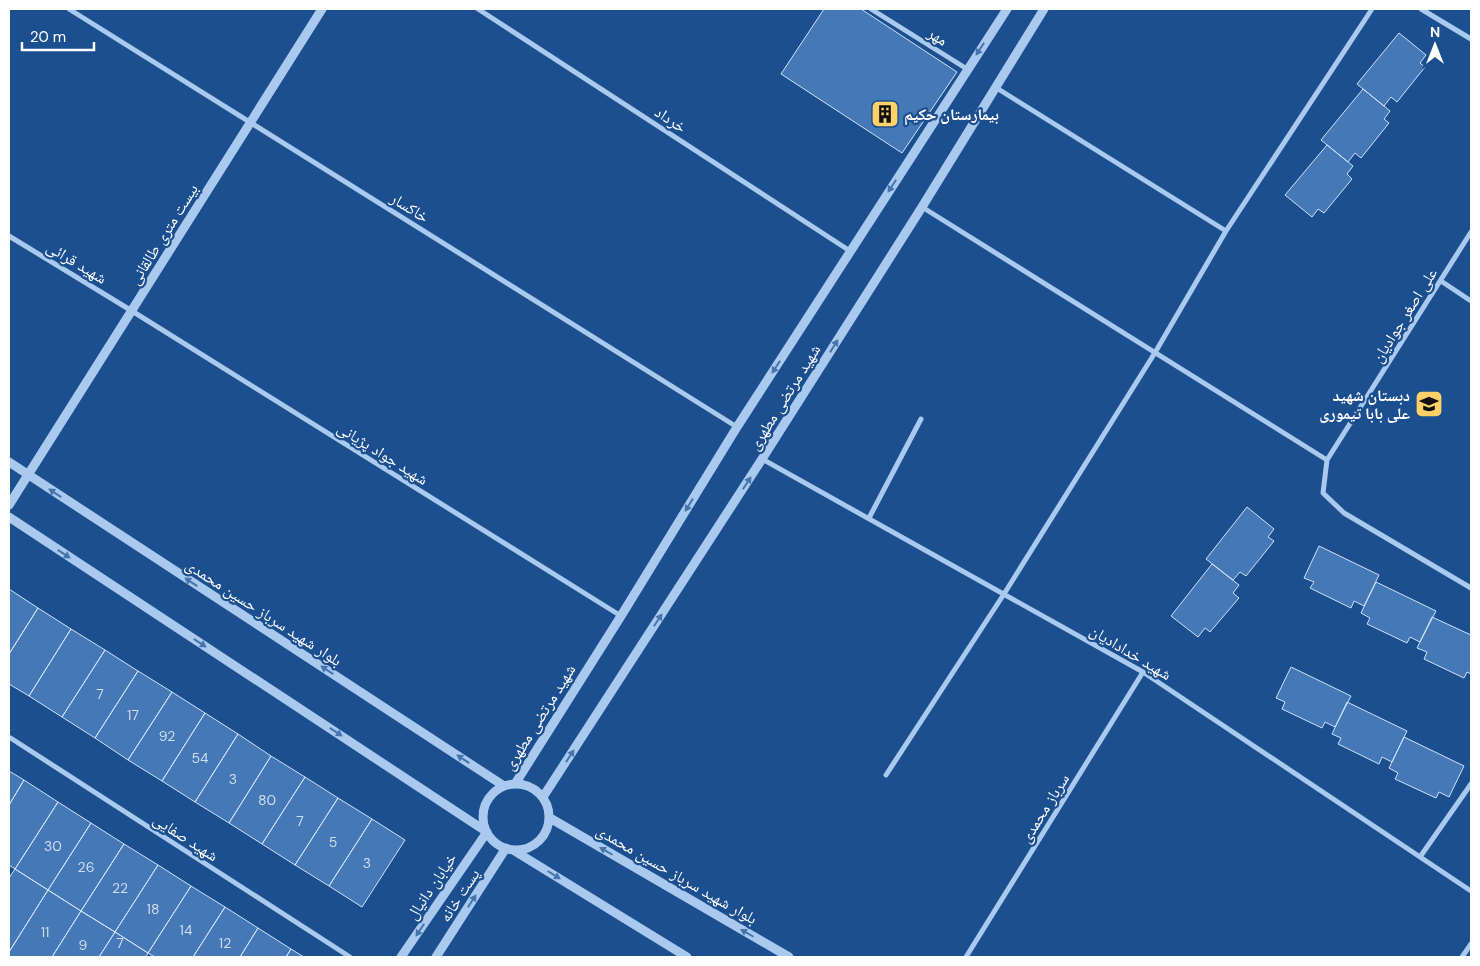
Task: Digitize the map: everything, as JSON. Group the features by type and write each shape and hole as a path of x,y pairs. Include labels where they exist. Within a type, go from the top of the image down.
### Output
{"street":[{"name":"خاکسار","path":"69,9 737,427"},
{"name":"بیست متری طالقانی","path":"9,504 322,9"},
{"name":"خرداد","path":"478,9 850,251"},
{"name":"مهر","path":"871,9 967,69"},
{"name":"شهید مرتضی مطهری","path":"515,784 737,427 1006,9"},
{"name":"شهید مرتضی مطهری","path":"543,797 762,459 922,207 1044,9"},
{"path":"886,775 1004,594 1156,352 1226,231 1372,9"},
{"path":"1421,9 1471,38"},
{"path":"995,87 1226,231"},
{"path":"922,207 1327,460"},
{"name":"علی اصغر جوادیان","path":"1471,232 1327,460 1323,493 1344,513 1471,588"},
{"name":"شهید قرائی","path":"9,236 132,311"},
{"path":"1441,281 1471,301"},
{"name":"شهید جواد پژیانی","path":"132,311 621,616"},
{"path":"869,518 921,419"},
{"name":"شهید خدادادیان","path":"762,459 1143,672 1471,891"},
{"name":"بلوار شهید سرباز حسین محمدی","path":"9,462 504,786"},
{"path":"9,517 487,832"},
{"name":"سرباز محمدی","path":"966,957 1143,672"},
{"name":"شهید صفایی","path":"9,737 350,957"},
{"path":"1420,857 1471,784"},
{"path":"510,849 524,849 534,845 542,838 548,828 550,818 548,807 543,797 536,789 526,785 504,786 494,792 487,800 484,810 484,821 487,832 494,842 510,849 687,957"},
{"name":"بلوار شهید سرباز حسین محمدی","path":"550,818 789,957"},
{"name":"خیابان دانیال","path":"401,957 487,832"},
{"name":"پست خانه","path":"436,957 510,849"},
{"path":"1462,957 1471,944"}],"building":[{"name":"بیمارستان حکیم","path":"824,9 861,9 957,72 902,153 781,74"},
{"path":"1399,33 1426,55 1420,63 1425,67 1397,102 1391,97 1384,106 1357,84"},
{"path":"1363,89 1390,111 1384,119 1389,123 1361,158 1355,153 1348,162 1321,140"},
{"path":"1327,145 1353,166 1347,174 1352,179 1324,213 1318,209 1312,217 1285,195"},
{"path":"1247,507 1274,529 1268,537 1274,541 1246,576 1240,572 1233,580 1206,559"},
{"path":"1319,546 1379,575 1364,606 1354,601 1351,608 1310,588 1314,582 1304,578"},
{"path":"1212,564 1239,585 1233,593 1239,598 1210,632 1205,628 1198,637 1171,616"},
{"path":"1376,582 1436,611 1420,642 1410,637 1407,643 1367,624 1370,618 1361,613"},
{"path":"9,589 38,608 9,654"},
{"path":"38,608 71,629 29,696 9,684 9,654"},
{"path":"1432,617 1471,635 1471,674 1467,672 1464,678 1424,659 1427,652 1417,648"},
{"path":"71,629 105,650 62,717 29,696"},
{"path":"105,650 138,671 95,738 62,717"},
{"path":"1291,667 1351,696 1335,727 1325,722 1322,728 1282,709 1285,702 1276,698"},
{"path":"138,671 172,692 128,760 95,738"},
{"path":"172,692 205,713 162,781 128,760"},
{"path":"1347,702 1407,731 1392,762 1382,757 1379,764 1338,744 1341,738 1332,734"},
{"path":"205,713 238,734 195,802 162,781"},
{"path":"238,734 271,756 229,823 195,802"},
{"path":"1404,737 1464,766 1449,797 1439,792 1436,798 1395,779 1398,773 1389,768"},
{"path":"271,756 305,777 262,844 229,823"},
{"path":"9,771 24,780 9,805"},
{"path":"305,777 338,798 295,865 262,844"},
{"path":"24,780 58,802 15,869 9,865 9,805"},
{"path":"338,798 372,819 329,886 295,865"},
{"path":"58,802 91,823 48,890 15,869"},
{"path":"372,819 405,840 362,907 329,886"},
{"path":"91,823 124,844 81,911 48,890"},
{"path":"124,844 158,865 115,932 81,911"},
{"path":"158,865 191,886 148,953 115,932"},
{"path":"15,869 48,890 9,952 9,878"},
{"path":"191,886 225,907 193,957 155,957 148,953"},
{"path":"48,890 81,911 52,957 9,957 9,952"},
{"path":"225,907 258,928 240,957 193,957"},
{"path":"81,911 115,932 99,957 52,957"},
{"path":"258,928 291,949 286,957 240,957"},
{"path":"115,932 148,953 146,957 99,957"},
{"path":"291,949 304,957 286,957"}],"place":[{"name":"بیمارستان حکیم","path":"885,114"},
{"name":"دبستان شهید علی بابا تیموری","path":"1429,404"}]}
